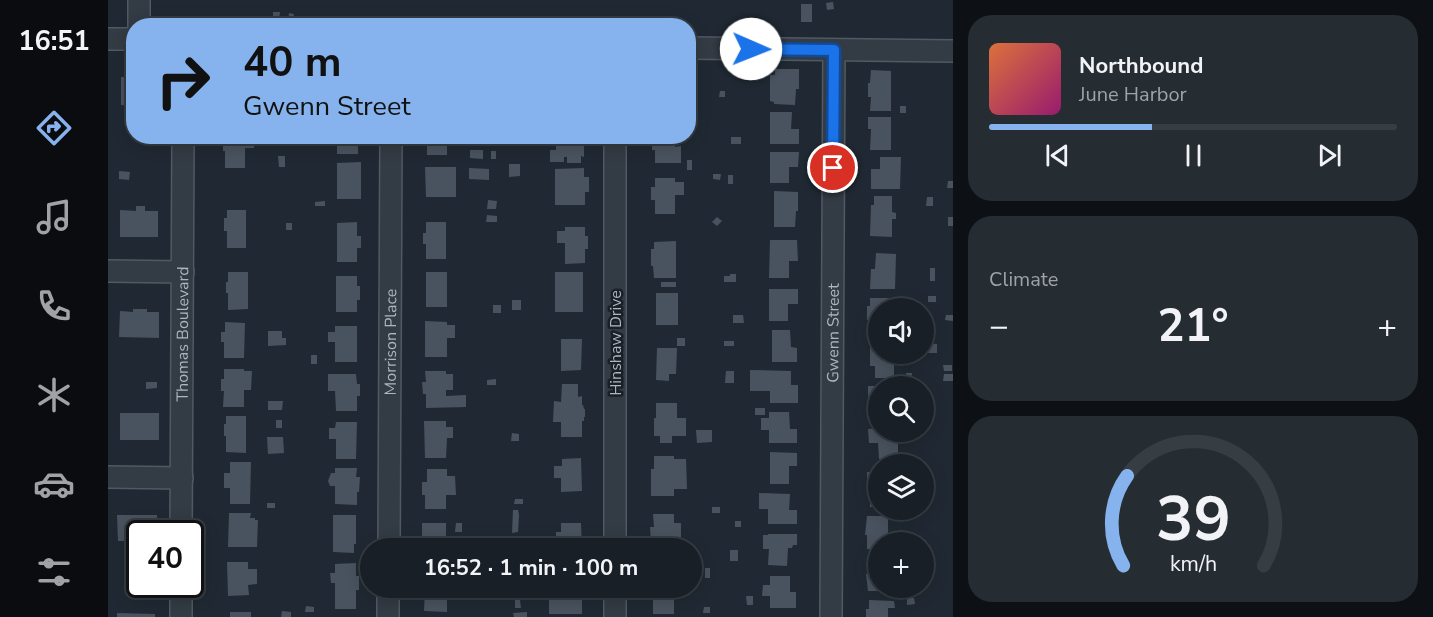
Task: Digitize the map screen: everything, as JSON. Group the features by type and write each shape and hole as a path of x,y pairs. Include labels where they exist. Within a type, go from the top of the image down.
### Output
{"street":[{"path":"139,0 139,18"},
{"path":"108,39 126,39"},
{"path":"696,48 953,51"},
{"name":"Gwenn Street","path":"831,617 834,50"},
{"name":"Thomas Boulevard","path":"182,520 183,144"},
{"name":"Morrison Place","path":"388,538 391,144"},
{"name":"Hinshaw Drive","path":"615,144 615,538"},
{"path":"108,272 183,272"},
{"path":"108,477 182,478"},
{"path":"181,598 181,617"},
{"path":"388,598 388,617"},
{"path":"615,598 615,617"}],"building":[{"path":"833,2 834,9 827,10 826,3"},
{"path":"801,4 812,4 812,22 801,22"},
{"path":"273,12 280,12 279,18 273,18"},
{"path":"289,13 294,14 294,18 288,18"},
{"path":"775,69 799,69 799,89 796,89 795,105 774,104 770,101 770,75 775,75"},
{"path":"871,70 891,71 891,111 870,111 871,97 868,97 868,83 870,83"},
{"path":"121,77 126,77 126,105 121,105"},
{"path":"720,91 725,91 725,97 719,97"},
{"path":"900,106 906,106 906,113 900,113"},
{"path":"770,112 792,112 791,129 799,129 799,144 770,144"},
{"path":"868,117 891,117 891,150 870,150 871,129 868,129"},
{"path":"731,137 741,137 741,144 731,144"},
{"path":"223,144 254,144 254,148 245,148 245,168 225,168 225,151 223,151"},
{"path":"337,144 358,144 358,154 337,154"},
{"path":"427,144 447,144 447,155 427,155"},
{"path":"556,144 584,144 584,157 581,156 581,163 567,163 567,157 564,157 564,162 550,162 550,150 556,150"},
{"path":"652,144 681,146 681,163 655,163 655,150 652,150"},
{"path":"470,150 483,150 483,159 470,158"},
{"path":"491,151 496,151 496,159 491,159"},
{"path":"770,152 799,152 798,167 789,167 789,183 770,183"},
{"path":"278,156 285,156 285,167 279,167"},
{"path":"880,157 901,157 900,189 871,189 871,169 880,169"},
{"path":"687,160 692,160 692,170 687,170"},
{"path":"361,162 361,199 337,199 337,163"},
{"path":"509,164 520,164 520,176 509,177"},
{"path":"425,167 456,167 456,197 426,197"},
{"path":"469,168 489,169 489,180 469,179"},
{"path":"584,168 584,177 589,177 589,192 585,192 585,205 555,205 555,169"},
{"path":"119,171 130,172 129,180 119,179"},
{"path":"713,174 721,174 720,180 713,179"},
{"path":"728,175 733,175 733,184 728,184"},
{"path":"655,178 675,178 675,182 684,182 684,195 675,195 675,214 655,214 655,200 651,200 651,187 655,187"},
{"path":"948,181 953,181 953,188 947,188"},
{"path":"774,191 798,192 795,227 774,227"},
{"path":"874,196 892,196 892,212 896,213 896,219 892,219 892,237 870,236 871,205 874,205"},
{"path":"927,197 933,197 933,206 926,206"},
{"path":"488,200 497,201 496,209 487,209"},
{"path":"325,201 325,206 315,206 315,202"},
{"path":"136,206 145,206 145,211 158,211 158,237 120,237 120,210 136,211"},
{"path":"227,210 246,210 246,248 227,248 224,218 227,218"},
{"path":"487,215 497,216 497,222 486,222"},
{"path":"717,217 722,221 717,226 712,222"},
{"path":"948,217 953,217 953,226 948,226"},
{"path":"357,222 357,236 361,236 361,248 357,248 357,262 337,262 337,223"},
{"path":"426,222 446,222 446,259 426,259 423,233 426,233"},
{"path":"286,223 292,223 292,230 286,230"},
{"path":"565,227 585,227 588,249 585,249 585,263 565,264 565,243 557,243 557,231 565,231"},
{"path":"770,240 797,240 798,261 789,261 789,278 769,278"},
{"path":"676,241 676,278 654,278 651,249 654,249 654,242"},
{"path":"876,253 896,254 895,289 870,289 871,269 875,269"},
{"path":"930,268 935,268 935,281 930,281"},
{"path":"228,272 248,272 248,309 228,310 226,282 228,282"},
{"path":"426,272 447,272 447,307 426,307"},
{"path":"555,272 583,272 583,312 555,312"},
{"path":"730,274 736,274 736,282 724,282 724,276 730,276"},
{"path":"336,276 357,276 360,300 357,300 357,312 336,312"},
{"path":"661,282 676,282 676,287 661,287"},
{"path":"769,289 798,289 798,304 788,304 788,321 769,321"},
{"path":"656,293 678,293 678,325 656,325"},
{"path":"928,296 936,296 936,302 934,298 928,298"},
{"path":"512,300 521,300 521,310 512,310"},
{"path":"493,305 501,305 501,313 493,313"},
{"path":"133,309 159,312 159,338 119,337 120,311 133,312"},
{"path":"733,315 743,315 744,323 733,323"},
{"path":"946,315 953,315 953,321 945,320"},
{"path":"425,321 447,322 447,325 455,325 455,338 447,338 447,357 425,357"},
{"path":"225,322 245,323 244,358 224,358 224,342 221,342 221,332 225,332"},
{"path":"335,326 357,326 357,362 335,362 335,342 328,342 328,332 335,332"},
{"path":"772,330 790,330 791,347 797,348 797,362 772,362"},
{"path":"268,331 282,331 282,338 286,338 286,345 268,346"},
{"path":"677,338 685,338 685,346 677,346"},
{"path":"561,339 582,339 581,370 561,371"},
{"path":"724,341 734,341 734,346 724,346"},
{"path":"934,344 937,344 937,353 934,353"},
{"path":"657,348 677,348 676,374 669,374 669,381 656,380"},
{"path":"311,355 317,355 317,364 311,364"},
{"path":"870,364 894,364 894,376 875,376 875,366 870,366"},
{"path":"943,365 952,365 952,371 944,371"},
{"path":"224,369 252,371 251,390 244,390 244,407 223,407 224,391 221,391 221,379 224,379"},
{"path":"750,370 791,371 791,385 798,385 798,403 770,403 770,391 750,391"},
{"path":"425,371 446,371 446,374 453,374 453,390 446,390 446,396 466,395 466,407 426,408 426,394 423,394 422,382 426,382"},
{"path":"726,371 734,371 734,383 725,383"},
{"path":"328,374 356,374 357,384 360,384 357,411 336,411 335,391 328,391"},
{"path":"944,374 953,374 953,381 943,381"},
{"path":"496,379 496,385 487,385 487,380"},
{"path":"146,382 157,382 157,388 146,389"},
{"path":"562,384 578,384 578,397 582,396 582,405 585,409 582,437 561,437 561,422 553,422 554,401 561,402"},
{"path":"268,401 283,401 282,410 268,410"},
{"path":"656,403 677,403 677,418 686,418 686,436 672,436 672,443 660,443 660,436 654,436"},
{"path":"755,408 765,408 765,415 755,415"},
{"path":"769,412 789,412 790,429 797,429 797,443 769,443 769,430 761,430 761,418 769,418"},
{"path":"120,413 159,413 159,440 120,440"},
{"path":"226,416 246,416 246,453 226,452 224,424 226,424"},
{"path":"276,420 282,420 282,428 276,428"},
{"path":"424,421 446,421 446,427 453,427 453,438 447,438 446,458 425,458"},
{"path":"336,422 357,422 356,459 336,459 336,439 329,439 329,428 335,428"},
{"path":"696,430 712,430 712,442 697,443"},
{"path":"512,433 519,434 519,441 511,441"},
{"path":"267,437 283,437 284,453 268,454"},
{"path":"898,442 898,454 879,454 878,443 869,443"},
{"path":"770,452 797,453 797,466 789,466 789,484 770,484"},
{"path":"654,456 674,456 674,459 686,459 687,489 674,489 674,496 651,496 651,469 654,469"},
{"path":"581,458 582,491 561,492 561,478 554,478 554,466 562,466 562,459"},
{"path":"230,462 251,462 250,504 230,504 230,488 224,488 224,473 230,473"},
{"path":"335,468 357,468 356,477 360,477 357,505 335,504 335,486 330,486 328,481 331,473 335,473"},
{"path":"427,469 447,469 447,476 455,476 456,495 446,495 446,509 425,509 422,482 427,482"},
{"path":"759,493 790,494 789,510 797,510 797,524 768,524 768,509 759,509"},
{"path":"515,499 523,499 523,504 514,504"},
{"path":"267,503 275,503 275,508 267,508"},
{"path":"712,507 720,507 720,513 712,513"},
{"path":"513,510 518,510 519,515 518,532 512,533"},
{"path":"229,513 251,513 250,518 258,520 257,547 228,547"},
{"path":"653,514 674,514 674,523 681,523 681,537 651,538 650,527 654,527"},
{"path":"117,515 157,515 157,520 126,520 126,549 124,549 124,541 118,541"},
{"path":"333,515 356,515 354,553 333,552"},
{"path":"867,516 868,520 888,520 888,532 868,532 868,549 867,535 865,535"},
{"path":"735,521 741,521 741,527 735,527"},
{"path":"422,523 446,523 446,538 422,538"},
{"path":"456,523 462,523 462,532 455,532"},
{"path":"561,523 581,523 582,538 556,538 556,532 561,532"},
{"path":"797,534 797,545 788,548 787,566 768,565 769,549 763,549 763,535"},
{"path":"730,550 738,550 738,561 730,561"},
{"path":"227,562 248,562 248,569 257,569 257,584 248,585 249,595 228,596"},
{"path":"356,563 359,590 356,590 356,609 335,609 335,583 331,583 330,573 335,573 335,564"},
{"path":"705,568 710,568 710,578 705,578"},
{"path":"770,576 790,576 790,592 796,592 796,608 770,608 770,596 762,596 763,585 770,585"},
{"path":"746,596 753,596 753,605 747,605"},
{"path":"425,598 447,598 447,612 424,611"},
{"path":"549,598 582,598 582,614 549,614"},
{"path":"674,598 674,614 653,614 653,599 650,599"},
{"path":"907,598 914,598 915,604 907,605"},
{"path":"515,600 520,600 521,608 515,608"},
{"path":"869,600 894,601 895,608 888,608 888,617 866,617"},
{"path":"306,606 314,607 314,612 305,612"},
{"path":"704,607 710,607 710,613 703,613"},
{"path":"282,611 291,612 291,617 281,617"},
{"path":"230,612 251,612 251,617 230,617"},
{"path":"527,612 527,617 514,617 513,613"},
{"path":"117,613 155,614 155,617 117,617"}],"route":[{"path":"751,49 834,50 833,168"}]}
